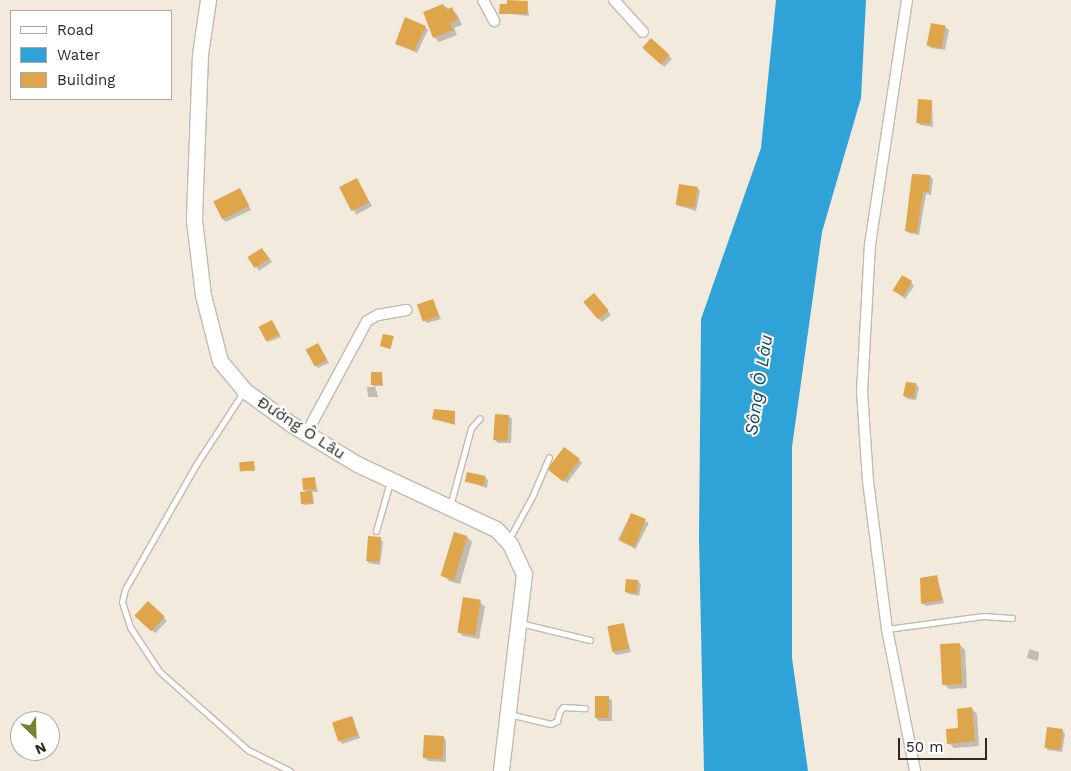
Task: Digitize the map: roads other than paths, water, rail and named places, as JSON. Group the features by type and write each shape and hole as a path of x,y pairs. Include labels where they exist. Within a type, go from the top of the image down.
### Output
{"main road":[{"name":"Đường Ô Lâu","path":"208,0 200,54 194,220 202,294 220,361 244,390 306,434 357,464 496,529 518,554 524,574 500,771"}],"street":[{"path":"483,0 494,21"},
{"path":"614,0 643,32"},
{"path":"907,0 870,244 863,356 864,432 887,629 915,771"},
{"path":"306,434 367,321 378,315 407,310"}],"lane":[{"path":"244,390 197,463 125,589 122,602 130,627 159,671 248,750 290,771"},
{"path":"450,507 471,428 480,418"},
{"path":"508,541 532,497 549,457"},
{"path":"376,531 390,480"},
{"path":"887,629 983,616 1012,618"},
{"path":"519,623 590,640"},
{"path":"508,714 551,724 557,721 563,707 586,708"}],"water":[{"name":"Sông Ô Lâu","path":"776,0 866,0 861,98 822,232 792,447 792,658 808,771 704,771 699,539 701,319 761,148"}]}
